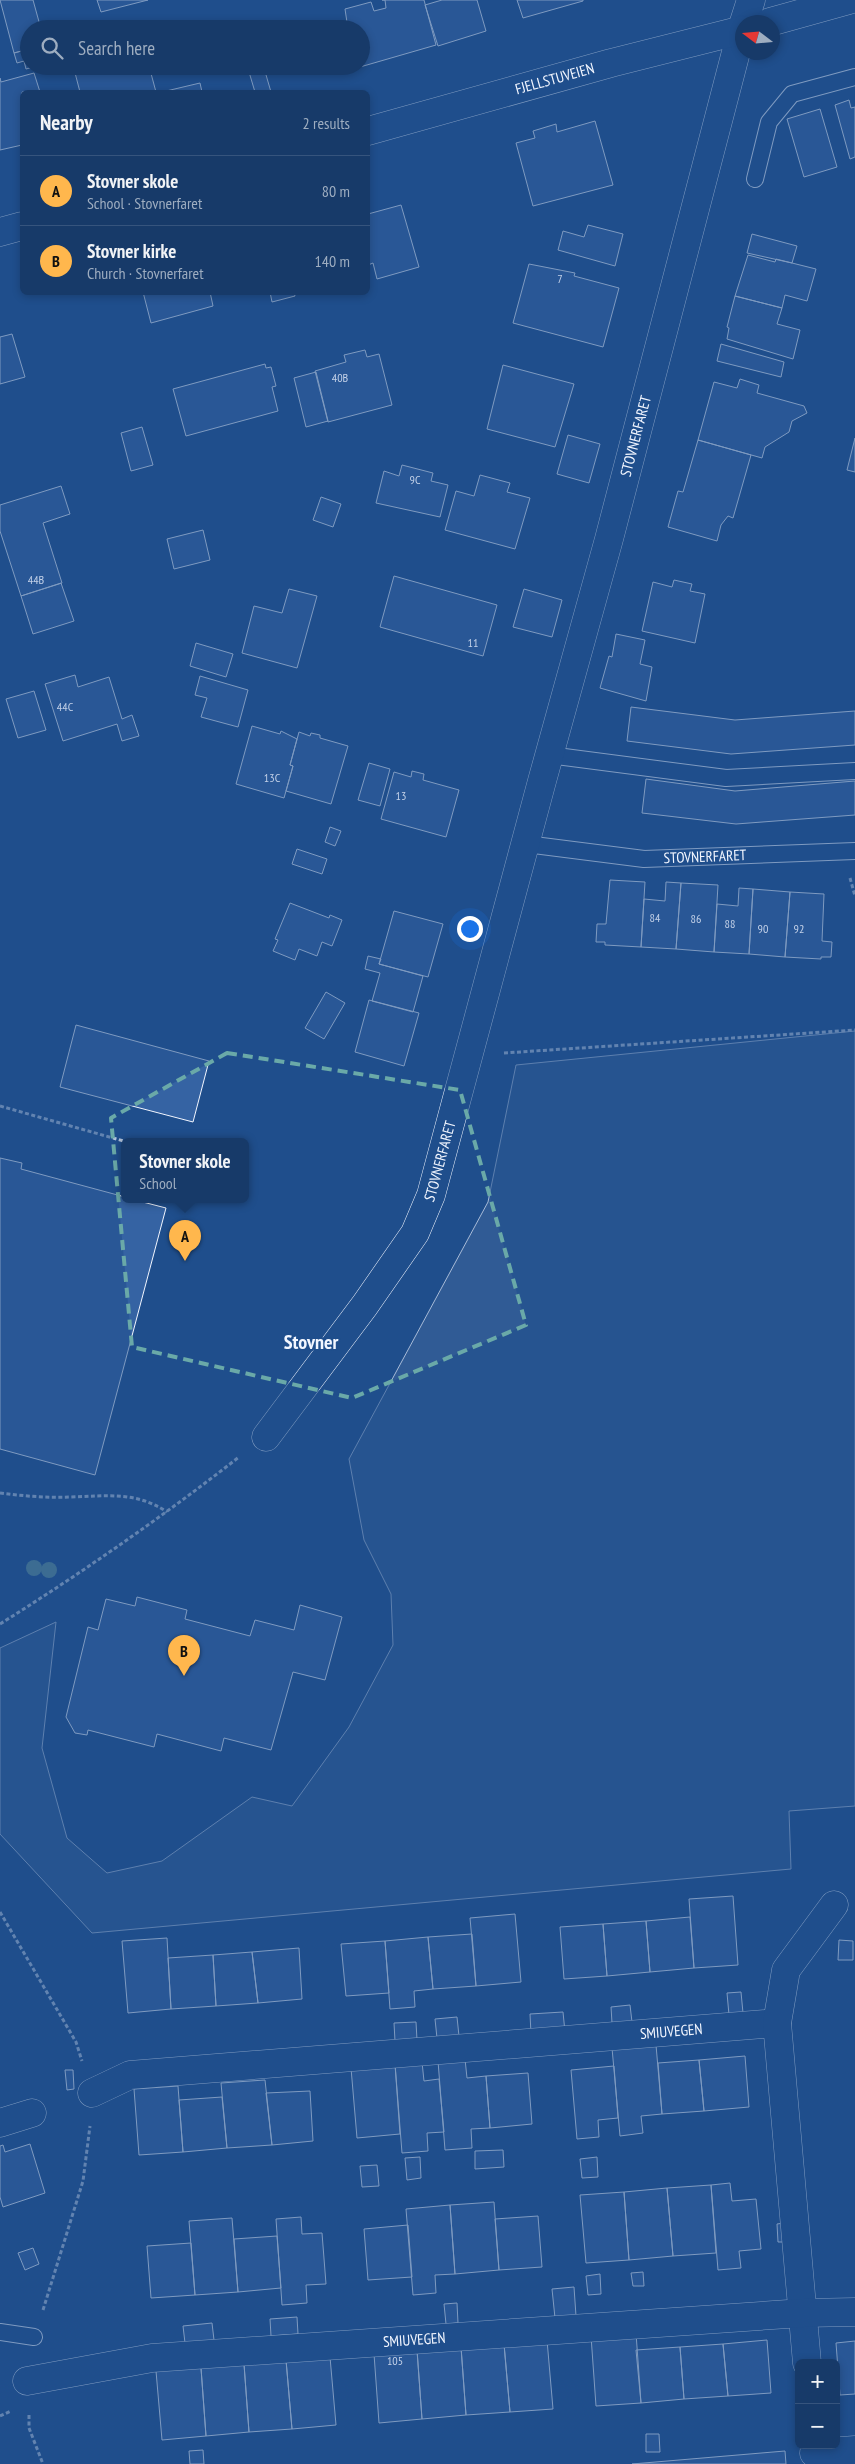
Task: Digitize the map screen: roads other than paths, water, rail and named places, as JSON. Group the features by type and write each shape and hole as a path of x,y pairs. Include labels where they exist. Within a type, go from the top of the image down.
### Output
{"street":[{"path":"746,15 751,0"},
{"path":"780,19 849,0"},
{"name":"FJELLSTUVEIEN","path":"370,130 612,63 735,32"},
{"name":"STOVNERFARET","path":"266,1437 365,1305 414,1233 431,1195 609,539 735,57"},
{"path":"0,232 20,227"},
{"path":"807,2359 777,2023 786,1970 834,1904"},
{"name":"SMIUVEGEN","path":"92,2094 130,2075 777,2023"},
{"path":"0,2124 32,2113"},
{"name":"SMIUVEGEN","path":"27,2382 152,2358 803,2313 855,2312"},
{"path":"815,2454 855,2450"}],"lane":[{"path":"755,179 769,122 792,94 855,77"},
{"path":"549,755 726,778 855,771"},
{"name":"STOVNERFARET","path":"526,844 644,859 855,851"},
{"path":"0,2332 34,2338"}],"place":[{"name":"Stovner skole","path":"185,1261"},
{"name":"Stovner kirke","path":"184,1676"}],"district":[{"name":"Stovner","path":"311,1342"}]}
